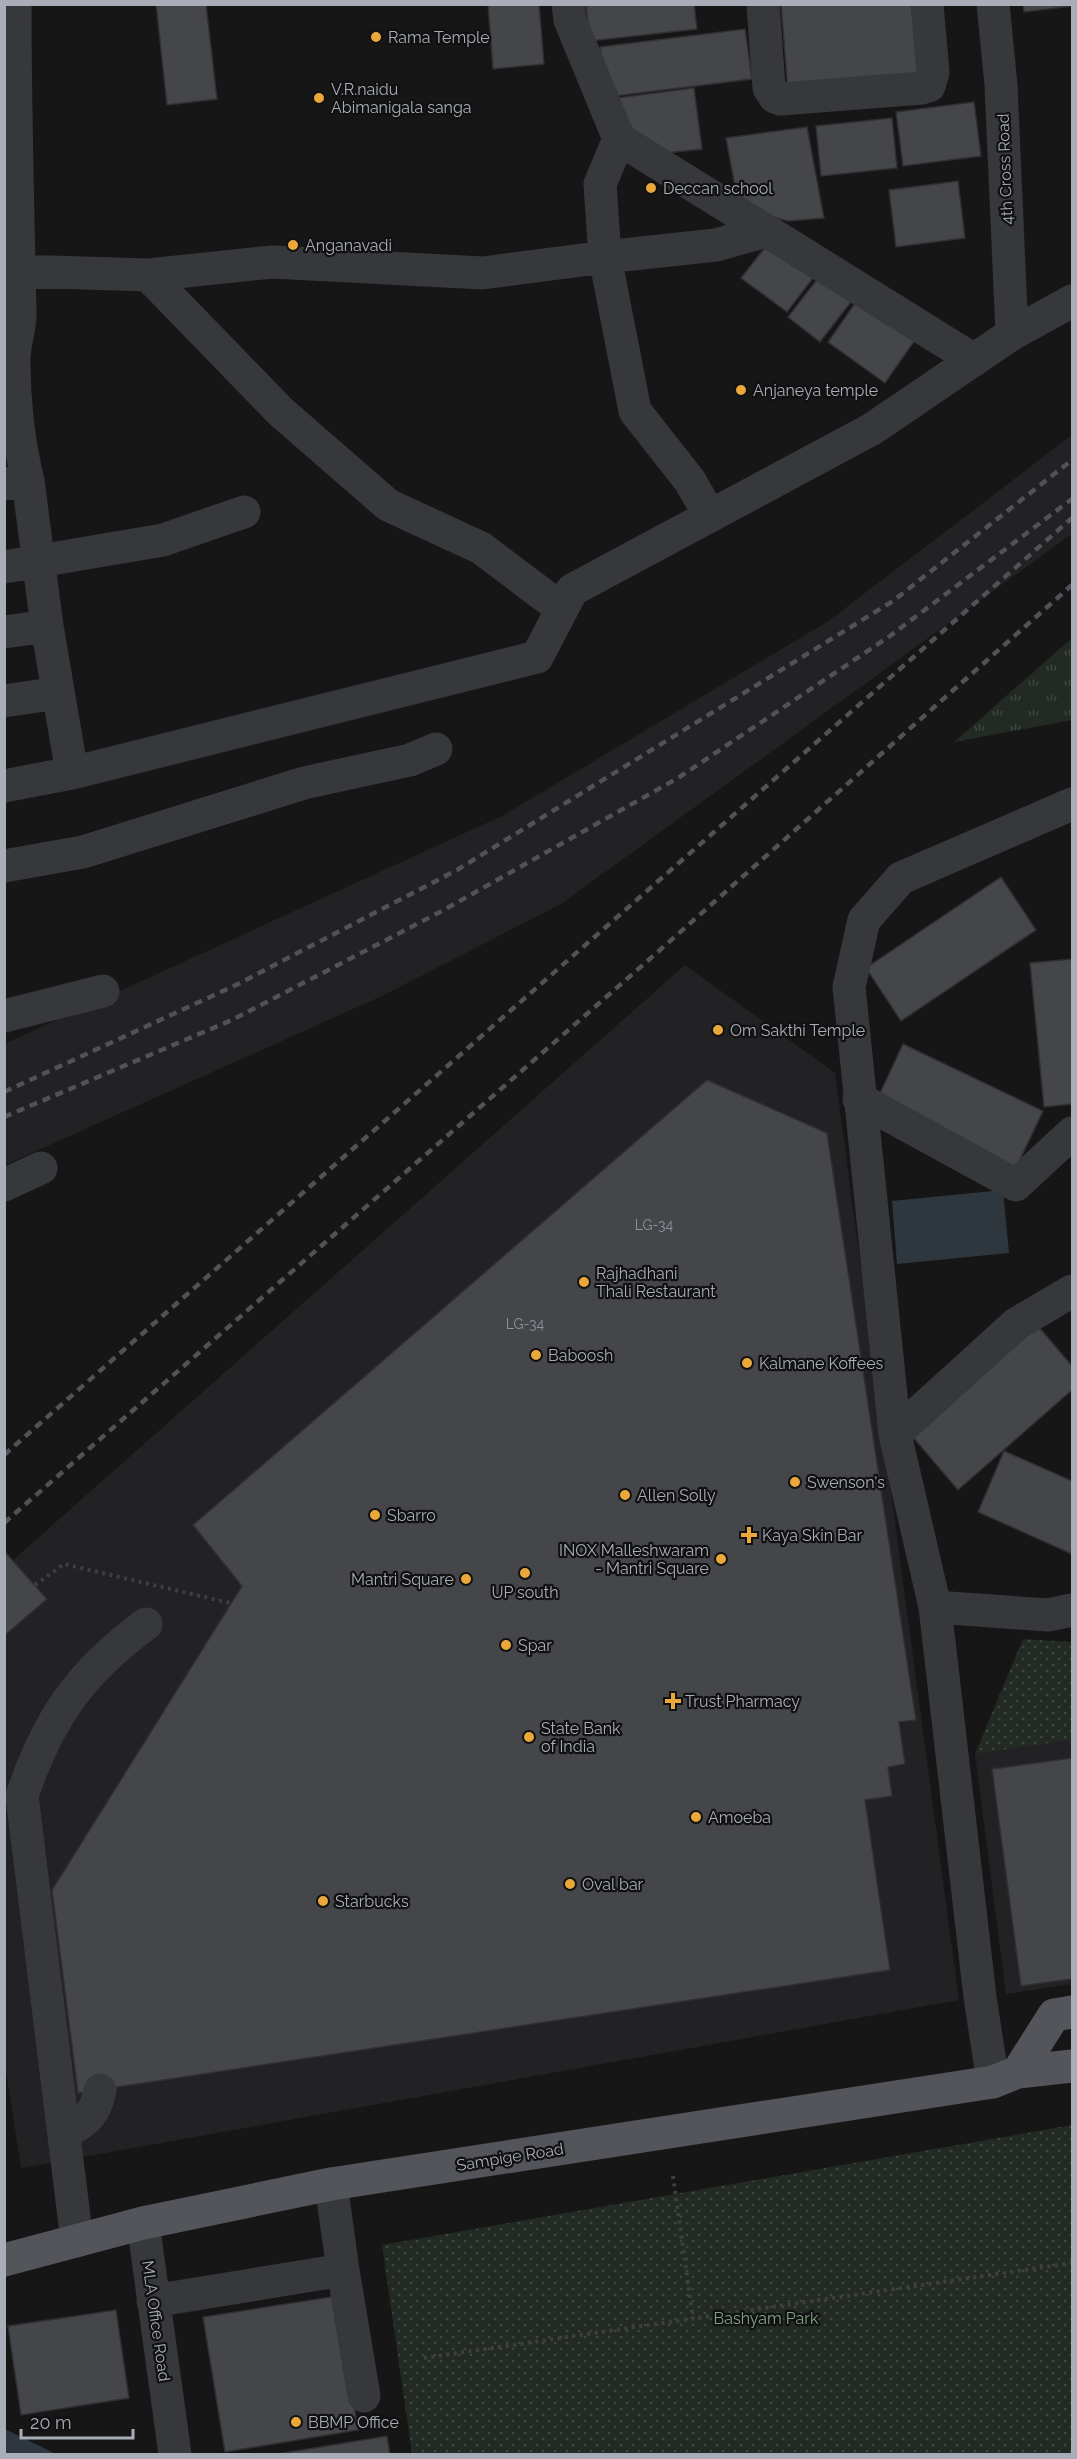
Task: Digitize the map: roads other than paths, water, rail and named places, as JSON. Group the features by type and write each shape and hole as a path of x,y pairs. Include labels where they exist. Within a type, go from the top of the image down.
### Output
{"main road":[{"path":"1006,2077 1054,2015 1072,2012"},
{"name":"Sampige Road","path":"4,2260 143,2223 331,2184 1072,2066"}],"street":[{"path":"15,4 12,318 15,409 19,444 16,483 38,562 72,773"},
{"path":"763,4 769,88 775,98 781,99 929,86 933,73 927,4"},
{"name":"4th Cross Road","path":"993,4 1001,85 1012,334"},
{"path":"569,13 619,139 974,360"},
{"path":"619,139 600,184 604,257 635,411 690,481 710,516"},
{"path":"14,232 148,275 272,262 483,273 716,245 766,231"},
{"path":"148,275 281,412 388,504 481,548 562,609"},
{"path":"4,786 72,773 537,657 572,590 872,429 1012,334 1072,301"},
{"path":"4,567 163,540 244,512"},
{"path":"4,632 47,626"},
{"path":"4,701 58,693"},
{"path":"4,866 82,852 304,783 410,760 436,749"},
{"path":"1006,2077 980,1997 935,1607 895,1434 849,987 864,921 901,878 1072,804"},
{"path":"4,1016 103,991"},
{"path":"860,1100 1016,1185 1072,1133"},
{"path":"4,1185 41,1168"},
{"path":"895,1434 1016,1324 1072,1291"},
{"path":"935,1607 1048,1615 1072,1610"},
{"path":"77,2241 22,1796 35,1759 52,1724 73,1692 95,1666 146,1624"},
{"path":"64,2131 74,2128 90,2115 97,2104 100,2090"},
{"path":"331,2184 364,2396"},
{"name":"MLA Office Road","path":"143,2223 175,2454"},
{"path":"153,2301 343,2270"}],"railway":[{"path":"4,1092 236,985 457,870 893,601 1072,460"},
{"path":"4,1117 232,1020 442,911 678,778 890,636 1072,499"},
{"path":"4,1455 1072,518"},
{"path":"4,1523 652,957 1072,585"}],"place":[{"name":"Rama Temple","path":"376,37"},
{"name":"V.R.naidu Abimanigala sanga","path":"319,98"},
{"name":"Deccan school","path":"651,188"},
{"name":"Anganavadi","path":"293,245"},
{"name":"Anjaneya temple","path":"741,390"},
{"name":"Om Sakthi Temple","path":"718,1030"},
{"name":"Rajhadhani Thali Restaurant","path":"584,1282"},
{"name":"Baboosh","path":"536,1355"},
{"name":"Kalmane Koffees","path":"747,1363"},
{"name":"Swenson's","path":"795,1482"},
{"name":"Allen Solly","path":"625,1495"},
{"name":"Sbarro","path":"375,1515"},
{"name":"Kaya Skin Bar","path":"749,1535"},
{"name":"INOX Malleshwaram - Mantri Square","path":"721,1559"},
{"name":"UP south","path":"525,1573"},
{"name":"Mantri Square","path":"466,1579"},
{"name":"Spar","path":"506,1645"},
{"name":"Trust Pharmacy","path":"673,1701"},
{"name":"State Bank of India","path":"529,1737"},
{"name":"Amoeba","path":"696,1817"},
{"name":"Oval bar","path":"570,1884"},
{"name":"Starbucks","path":"323,1901"},
{"name":"BBMP Office","path":"296,2422"}],"park label":[{"name":"Bashyam Park","path":"766,2318"}]}
